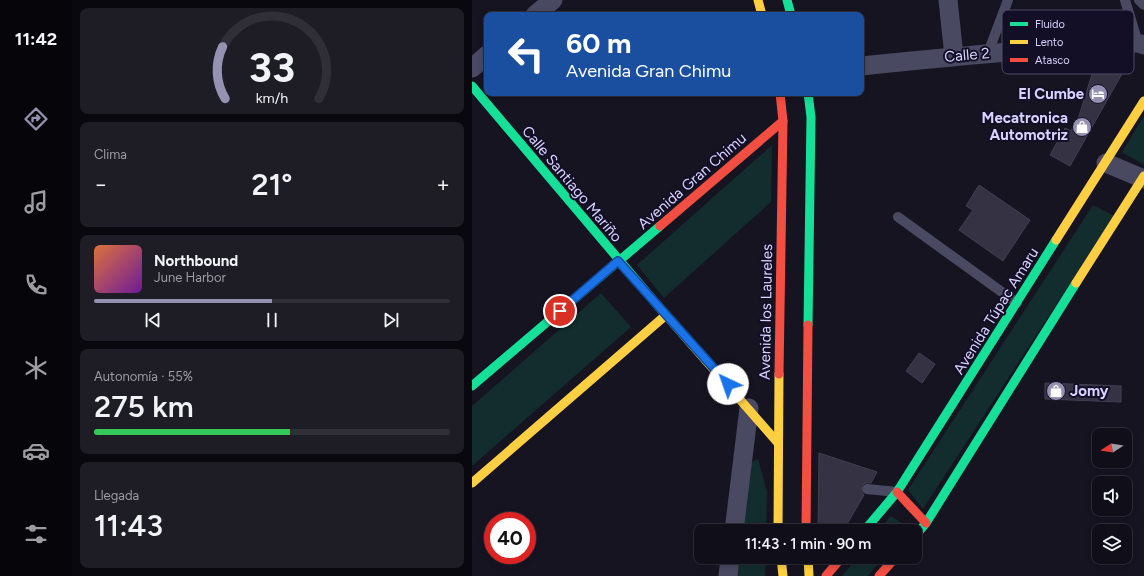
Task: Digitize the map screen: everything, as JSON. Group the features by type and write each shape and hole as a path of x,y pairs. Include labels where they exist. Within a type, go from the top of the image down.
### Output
{"main road":[{"path":"758,0 761,12"},
{"path":"787,0 790,12"},
{"name":"Calle Santiago Mariño","path":"472,86 618,261 749,408 778,443"},
{"name":"Avenida los Laureles","path":"778,524 783,120 780,96"},
{"path":"806,524 811,117 808,96"},
{"name":"Avenida Túpac Amaru","path":"870,524 897,492 1018,303 1144,101"},
{"name":"Avenida Gran Chimu","path":"472,386 783,120"},
{"path":"922,528 1143,178"},
{"path":"472,483 666,315"},
{"path":"897,492 926,523"},
{"path":"782,564 783,576"},
{"path":"808,564 809,576"},
{"path":"826,576 834,564"},
{"path":"879,576 890,564"}],"street":[{"path":"539,12 553,0"},
{"path":"948,0 954,56"},
{"name":"Calle 2","path":"864,66 1002,52"},
{"path":"472,68 484,58"},
{"path":"1106,163 1143,178"},
{"path":"735,524 749,408"},
{"path":"728,576 729,564"}],"lane":[{"path":"1004,10 1008,0"},
{"path":"1125,0 1129,10"},
{"path":"1139,0 1144,5"},
{"path":"988,53 1002,16"},
{"path":"1134,25 1141,44"},
{"path":"898,217 1018,303"},
{"path":"867,489 897,492"}],"green space":[{"path":"1144,116 1144,165 1122,152"},
{"path":"772,145 771,202 664,298 637,265"},
{"path":"1093,205 1114,216 923,509 908,490"},
{"path":"601,293 631,327 472,466 472,406"},
{"path":"758,459 767,491 766,524 743,524 750,463"},
{"path":"891,516 903,524 884,524"},
{"path":"738,564 766,564 765,576 737,576"},
{"path":"852,564 877,564 868,576 842,576"}],"building":[{"path":"1092,74 1122,74 1070,166 1050,155 1065,128 1071,131 1079,116"},
{"path":"979,185 1030,220 1003,261 959,230 973,210 966,206"},
{"path":"919,353 935,364 922,383 906,371"},
{"path":"1045,383 1121,386 1121,402 1045,399"},
{"path":"819,453 877,472 871,483 865,483 862,486 861,491 864,495 847,524 818,524"}],"traffic: fast":[{"path":"787,0 790,12"},
{"path":"472,86 659,307"},
{"path":"808,96 811,117 808,325"},
{"path":"472,386 660,226"},
{"path":"870,524 897,492 1056,240"},
{"path":"922,528 1076,283"}],"traffic: slow":[{"path":"758,0 761,12"},
{"path":"1056,240 1144,101"},
{"path":"1076,283 1144,176"},
{"path":"659,307 778,443"},
{"path":"472,483 666,315"},
{"path":"778,524 779,374"},
{"path":"782,564 783,576"},
{"path":"808,564 809,576"}],"traffic: jam":[{"path":"779,374 783,121 780,96"},
{"path":"660,226 783,121"},
{"path":"806,524 808,325"},
{"path":"897,492 926,523"},
{"path":"826,576 836,564"},
{"path":"879,576 890,564"}],"place":[{"name":"El Cumbe","path":"1098,94"},
{"name":"Mecatronica Automotriz","path":"1082,127"},
{"name":"Jomy","path":"1056,391"}],"route":[{"path":"560,311 618,261 728,384"}]}
